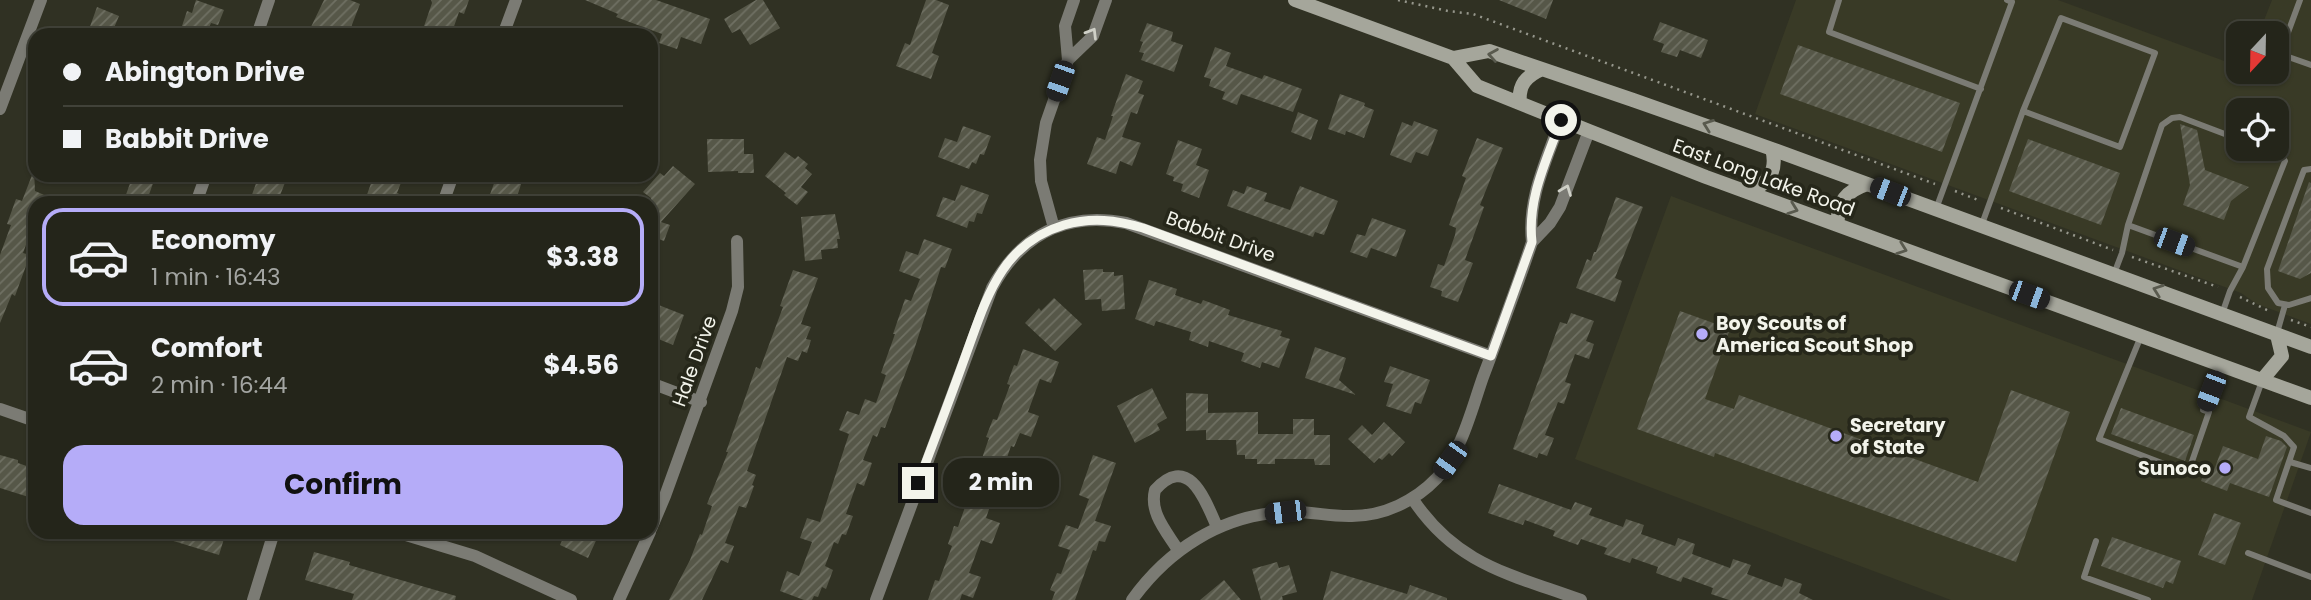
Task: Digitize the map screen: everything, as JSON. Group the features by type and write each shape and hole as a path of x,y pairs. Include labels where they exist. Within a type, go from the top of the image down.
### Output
{"main road":[{"name":"East Long Lake Road","path":"1295,0 1453,58 1477,86 1589,131 2311,398"},
{"name":"East Long Lake Road","path":"1453,58 1489,51 1772,149 2311,347"},
{"path":"1520,103 1519,94 1525,79 1542,69"},
{"path":"1748,192 1763,184 1773,172 1775,165 1772,149"},
{"path":"1838,225 1840,203 1848,192 1867,184"},
{"path":"2262,380 2282,356 2277,335"}],"street":[{"path":"30,28 41,0"},
{"path":"259,28 269,0"},
{"path":"506,28 516,0"},
{"path":"1054,228 1041,181 1040,160 1046,123 1068,60 1065,26 1074,0"},
{"path":"1068,60 1093,36 1106,0"},
{"path":"0,109 28,35"},
{"path":"1532,242 1530,226 1534,196 1561,120"},
{"path":"1132,600 1144,583 1178,550 1217,527 1256,516 1285,512 1370,515 1412,498 1438,477 1460,442 1532,242 1550,223 1560,207 1589,131"},
{"name":"Babbit Drive","path":"876,600 992,288 1018,250 1039,234 1054,228 1100,219 1143,228 1491,356"},
{"name":"Hale Drive","path":"658,511 701,402 735,299 738,287 737,241"},
{"path":"658,386 701,402"},
{"path":"0,409 28,419"},
{"path":"1178,550 1153,505 1155,490 1166,480 1181,477 1194,483 1217,527"},
{"path":"1412,498 1431,525 1468,556 1492,568 1581,600"},
{"path":"253,600 272,539"},
{"path":"419,539 475,556 572,600"},
{"name":"Hale Drive","path":"619,600 646,539"}],"lane":[{"path":"1839,0 1829,32 1981,89"},
{"path":"1936,209 2012,2 2007,0"},
{"path":"2300,0 2280,54 2311,65"},
{"path":"1981,226 2023,111 2061,18 2155,53 2120,147 2023,111"},
{"path":"2114,275 2162,125 2172,118 2180,117 2226,134"},
{"path":"2222,314 2285,161"},
{"path":"2311,169 2304,170 2267,269 2268,288 2278,303 2285,305 2311,298"},
{"path":"2128,225 2243,267"},
{"path":"2277,335 2285,305"},
{"path":"2141,336 2099,439 2188,473 2209,412 2203,410 2220,365"},
{"path":"2262,380 2249,417 2284,436 2294,447 2276,500 2311,513"},
{"path":"2290,462 2311,468"},
{"path":"2096,541 2084,577 2148,600"},
{"path":"2248,553 2311,577"}],"path":[{"path":"1398,0 1473,14 2230,291 2257,306 2311,327"}],"shaded area":[{"path":"1796,0 2058,0 2226,62 2226,84 2289,84 2289,21 2264,21 2272,0 2311,0 2311,324 2257,304 2241,293 1755,114"},
{"path":"1671,196 2311,432 2252,600 1951,600 1575,459"}],"building":[{"path":"196,0 224,10 218,25 211,23 209,28 181,28 187,11 192,13"},
{"path":"324,0 350,0 360,4 351,28 311,27"},
{"path":"431,0 469,0 464,14 459,12 453,28 423,28"},
{"path":"585,0 656,0 710,19 701,44 681,37 677,49 659,43 662,34 658,33 658,28 646,28 616,17 618,14"},
{"path":"756,0 763,0 780,28 750,45 740,29 732,33 724,19"},
{"path":"926,0 936,0 949,5 932,53 939,56 931,79 896,66 905,43 910,45"},
{"path":"1499,0 1553,0 1546,19"},
{"path":"97,7 119,16 114,28 90,28"},
{"path":"1660,22 1708,40 1701,58 1680,50 1677,57 1661,52 1664,44 1653,40"},
{"path":"1147,23 1173,32 1171,41 1183,45 1174,72 1141,60 1144,53 1139,52 1143,42 1140,41"},
{"path":"1798,45 1960,103 1942,152 1780,94"},
{"path":"1215,47 1231,53 1226,66 1262,79 1264,75 1302,89 1293,112 1241,94 1237,105 1222,99 1225,92 1209,86 1211,79 1204,77"},
{"path":"1126,74 1143,81 1138,93 1144,95 1137,114 1131,112 1122,137 1141,143 1132,166 1120,161 1116,174 1087,164 1097,137 1105,140"},
{"path":"1340,94 1365,103 1364,106 1374,110 1364,138 1346,131 1345,135 1328,129"},
{"path":"1298,112 1318,120 1311,140 1291,132"},
{"path":"1414,121 1438,130 1428,156 1416,152 1411,163 1390,155 1402,122 1412,126"},
{"path":"2180,124 2197,130 2205,170 2249,187 2231,201 2224,220 2183,205 2190,185"},
{"path":"963,126 991,136 984,155 980,154 976,164 972,162 969,169 938,157 945,138 957,142"},
{"path":"1477,138 1503,148 1480,205 1484,207 1465,260 1473,263 1458,302 1441,296 1442,291 1430,287 1438,264 1444,266 1455,235 1456,228 1449,225 1466,178 1462,176"},
{"path":"707,139 744,139 744,154 753,154 754,173 708,172"},
{"path":"2028,139 2120,173 2101,225 2009,191"},
{"path":"1178,140 1202,149 1196,165 1209,170 1199,198 1181,191 1183,184 1173,181 1174,177 1166,174"},
{"path":"785,152 795,159 798,156 808,164 805,168 812,174 801,187 808,192 797,205 765,176"},
{"path":"673,166 695,184 661,222 670,225 664,241 658,239 658,196 648,196 643,192 652,182 658,182 660,173 664,176"},
{"path":"29,182 35,182 35,191 47,196 28,196 28,239 23,253 28,254 28,260 15,296 12,294 0,323 0,255 11,225 7,224 16,199 22,201"},
{"path":"130,182 154,182 148,196 126,196"},
{"path":"256,182 285,182 280,196 252,196"},
{"path":"372,182 401,182 397,193 404,196 366,196"},
{"path":"494,182 522,182 517,196 490,196"},
{"path":"2309,182 2311,273 2300,279 2278,271"},
{"path":"961,185 989,195 982,214 977,213 974,222 969,221 967,228 936,216 943,197 955,201"},
{"path":"1247,186 1267,193 1264,201 1290,210 1300,186 1338,201 1324,235 1315,232 1313,237 1227,206 1233,190 1244,194"},
{"path":"1616,197 1643,207 1615,278 1622,281 1615,302 1576,288 1587,259 1591,261 1596,252"},
{"path":"835,214 840,239 837,239 838,248 821,250 822,259 805,261 801,217"},
{"path":"1372,218 1406,230 1396,257 1371,248 1367,258 1350,252 1357,234 1365,236"},
{"path":"924,239 952,249 945,268 941,267 885,428 881,427 877,437 873,435 863,460 872,463 864,486 857,483 846,514 853,516 846,535 842,534 838,544 834,542 825,566 833,570 826,589 822,587 818,597 814,596 812,600 804,600 780,591 787,571 799,576 812,542 800,538 807,518 820,522 849,434 839,430 847,411 859,415 865,399 876,403 886,375 881,373 905,299 911,301 920,279 899,271 906,251 918,255"},
{"path":"1103,269 1103,272 1114,272 1114,276 1123,275 1125,309 1102,311 1101,299 1085,300 1083,270"},
{"path":"793,270 818,278 801,324 811,327 806,339 811,340 807,353 802,351 798,361 787,357 747,471 756,475 752,485 754,486 746,508 739,506 725,543 734,546 728,563 721,560 702,600 669,600 700,534 702,535 712,506 707,504 728,452 756,367 760,369 783,307 780,306"},
{"path":"1149,280 1177,289 1175,295 1201,304 1203,300 1230,310 1228,315 1282,331 1280,336 1290,339 1279,368 1262,362 1260,368 1241,361 1244,353 1209,341 1208,347 1189,340 1191,332 1156,321 1154,326 1135,319"},
{"path":"1054,298 1082,324 1055,351 1025,323 1039,308 1041,311"},
{"path":"658,305 684,315 673,345 658,339"},
{"path":"1680,311 1730,329 1705,399 1734,409 1739,395 1978,482 2011,390 2070,412 2016,562 1715,453 1714,457 1637,429"},
{"path":"1571,313 1594,321 1586,341 1594,344 1589,359 1575,354 1565,382 1571,384 1564,404 1558,402 1545,435 1554,438 1547,456 1539,453 1537,458 1513,449 1560,322 1567,324"},
{"path":"1315,347 1346,358 1339,380 1356,395 1305,378"},
{"path":"1023,349 1059,362 1051,383 1040,379 1028,412 1039,416 1031,437 1020,433 1014,447 1011,446 986,518 1000,523 992,544 981,540 969,573 981,577 973,598 962,594 960,600 928,600 935,580 939,581 952,546 948,544 954,526 958,527 989,438 986,437 993,419 997,420 1010,385 1007,384"},
{"path":"1390,366 1430,380 1421,404 1415,402 1411,414 1386,406 1393,384 1384,382"},
{"path":"1152,388 1167,418 1157,424 1160,430 1135,443 1117,406"},
{"path":"1186,393 1208,394 1208,413 1258,412 1258,434 1293,434 1293,419 1314,419 1314,435 1330,435 1330,465 1315,465 1314,459 1275,459 1275,464 1257,464 1257,459 1245,459 1245,455 1237,455 1236,440 1206,440 1206,430 1186,431"},
{"path":"2121,408 2194,435 2185,461 2111,434"},
{"path":"1384,422 1405,442 1392,456 1389,453 1374,463 1348,439 1362,425 1372,435"},
{"path":"2266,436 2281,441 2287,447 2269,497 2230,483 2227,491 2201,481 2206,467 2214,470 2223,446 2258,459"},
{"path":"0,455 18,460 18,463 28,467 28,497 0,488"},
{"path":"1093,455 1116,463 1095,521 1111,526 1105,542 1099,541 1096,551 1093,550 1075,600 1052,600 1055,592 1050,590 1057,573 1061,574 1070,550 1058,546 1066,525 1078,529 1089,499 1079,495"},
{"path":"1499,484 1571,510 1575,502 1592,508 1589,515 1623,527 1626,519 1644,525 1641,534 1675,546 1678,538 1695,544 1692,554 1730,568 1733,559 1751,565 1747,574 1782,587 1785,578 1802,584 1799,593 1813,600 1729,600 1711,594 1713,588 1683,577 1681,582 1656,573 1658,567 1632,558 1630,563 1604,554 1607,548 1581,539 1578,545 1553,536 1555,531 1525,520 1523,525 1488,513"},
{"path":"2214,513 2241,523 2225,565 2198,555"},
{"path":"2112,537 2181,561 2173,584 2166,581 2163,588 2101,566"},
{"path":"167,539 224,539 219,555"},
{"path":"563,539 597,539 588,558 560,545"},
{"path":"314,552 456,596 455,600 352,600 354,594 305,580"},
{"path":"1277,562 1279,568 1289,565 1297,592 1282,596 1283,600 1261,600 1252,569"},
{"path":"1331,571 1407,594 1410,585 1447,600 1323,600"},
{"path":"1224,580 1241,600 1200,600"}],"place":[{"name":"Boy Scouts of America Scout Shop","path":"1702,334"},
{"name":"Secretary of State","path":"1836,436"},
{"name":"Sunoco","path":"2225,468"}],"route":[{"path":"918,483 984,306 1000,274 1018,250 1029,241 1039,234 1072,223 1109,219 1143,228 1491,356 1532,242 1530,226 1534,196 1561,120"}]}
